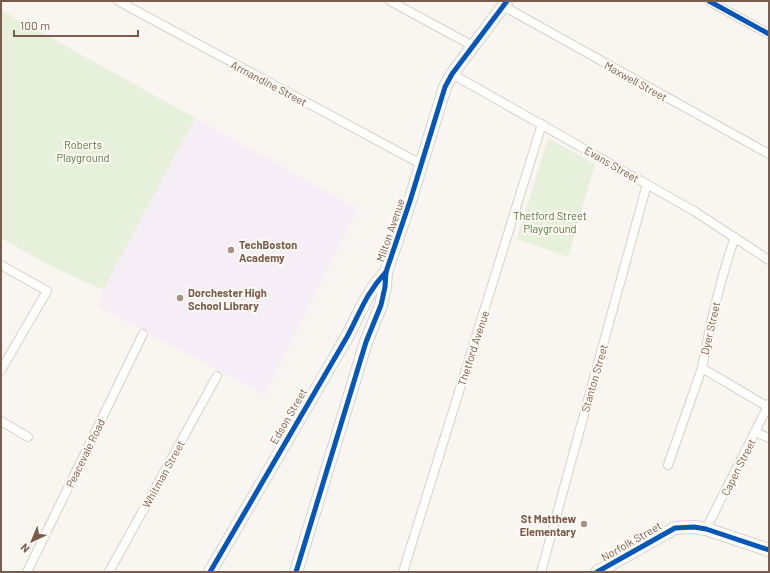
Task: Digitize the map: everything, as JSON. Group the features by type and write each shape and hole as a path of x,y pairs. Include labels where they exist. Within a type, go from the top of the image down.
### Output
{"street":[{"name":"Armandine Street","path":"118,1 421,164"},
{"path":"390,1 473,46"},
{"path":"708,1 769,34"},
{"name":"Milton Avenue","path":"296,572 366,342 381,305 385,287 386,272 393,255 445,87 452,74 505,4"},
{"name":"Maxwell Street","path":"505,4 769,154"},
{"name":"Evans Street","path":"452,74 647,184 769,260"},
{"name":"Thetford Avenue","path":"403,572 542,124"},
{"name":"Stanton Street","path":"541,572 647,184"},
{"name":"Dyer Street","path":"734,237 727,258 709,330 702,368 768,406"},
{"path":"1,266 47,291 1,369"},
{"name":"Edson Street","path":"210,572 347,337 364,300 374,284 386,272"},
{"path":"364,300 374,297 381,305"},
{"path":"355,318 360,328 365,329 373,326"},
{"name":"Peacevale Road","path":"27,572 143,334"},
{"path":"668,465 702,368"},
{"name":"Whitman Street","path":"109,572 217,376"},
{"name":"Capen Street","path":"706,529 768,406"},
{"path":"1,421 28,437"},
{"path":"755,432 769,438"},
{"name":"Norfolk Street","path":"599,571 675,528 694,527 706,529 769,550"}],"shaded area":[{"name":"TechBoston Academy","path":"195,118 358,209 265,395 99,307 103,290"}],"green space":[{"name":"Roberts Playground","path":"1,10 195,118 103,290 49,265 1,238"},
{"name":"Thetford Street Playground","path":"548,138 595,164 568,257 517,239"}],"cycle path":[{"path":"296,572 366,342 381,305 385,287 386,272 410,201 445,87 452,74 507,1"},
{"path":"709,1 769,34"},
{"path":"210,572 347,337 368,295 386,272"},
{"path":"597,572 675,528 694,527 706,529 769,550"}],"place":[{"name":"TechBoston Academy","path":"231,250"},
{"name":"Dorchester High School Library","path":"180,298"},
{"name":"St Matthew Elementary","path":"584,524"}]}
